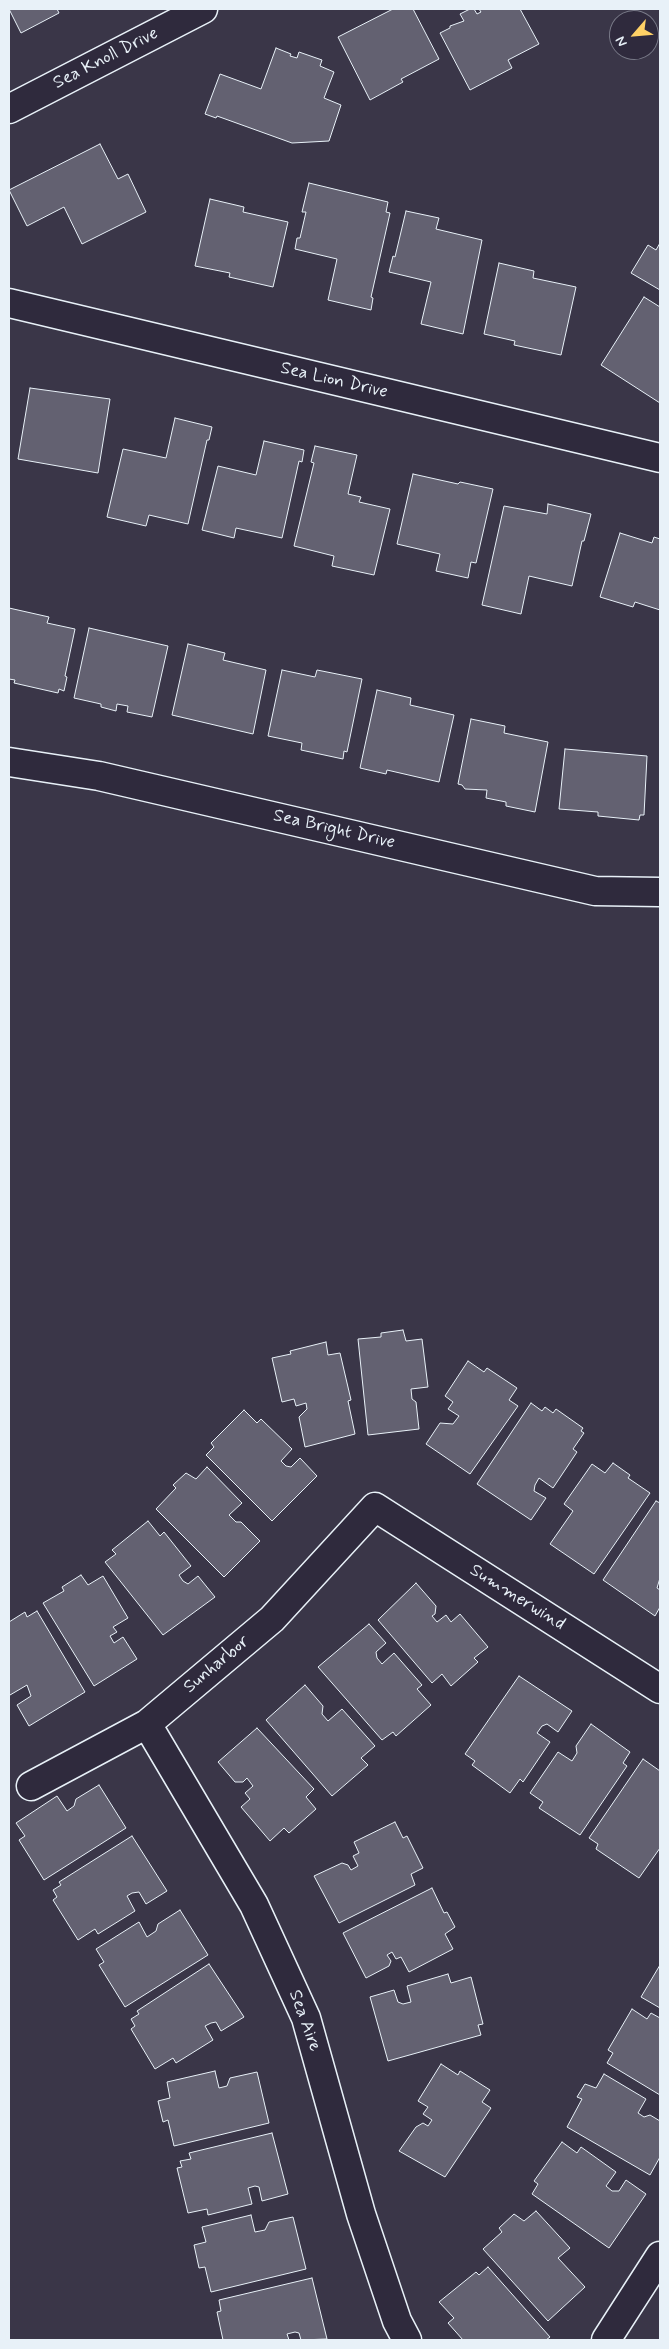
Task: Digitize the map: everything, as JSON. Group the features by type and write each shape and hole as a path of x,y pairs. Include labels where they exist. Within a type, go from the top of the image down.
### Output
{"street":[{"name":"Sea Knoll Drive","path":"9,109 203,9"},
{"name":"Sea Lion Drive","path":"9,303 660,458"},
{"name":"Sea Bright Drive","path":"9,762 99,776 595,891 660,892"},
{"name":"Summerwind","path":"375,1508 660,1689"},
{"name":"Sunharbor","path":"31,1786 147,1724 272,1619 375,1508"},
{"name":"Sea Aire","path":"147,1724 254,1905 306,2018 361,2214 397,2321 407,2340"},
{"path":"606,2340 660,2256"}],"building":[{"path":"9,9 57,9 59,13 21,33"},
{"path":"393,9 413,9 439,59 401,79 403,82 370,100 338,37"},
{"path":"474,9 477,14 481,12 479,9 520,9 539,44 508,60 512,68 470,90 440,33 450,28 450,26 464,21 460,14"},
{"path":"276,48 297,58 299,52 322,60 320,66 334,72 324,98 341,105 329,141 292,143 217,116 216,118 205,114 220,74 261,89"},
{"path":"100,144 118,179 128,174 146,212 82,244 64,207 27,226 9,190"},
{"path":"309,183 388,202 386,212 390,213 371,297 373,298 371,310 328,300 337,259 295,249 297,238 300,238 306,212 302,212"},
{"path":"210,199 244,207 243,212 288,222 273,287 229,277 230,273 195,266"},
{"path":"406,211 439,218 436,229 482,240 463,334 421,324 431,282 389,272 393,256 395,257"},
{"path":"660,243 660,290 631,273 648,245 656,250"},
{"path":"499,263 534,271 533,278 576,287 561,355 514,345 515,341 484,334"},
{"path":"644,297 660,307 660,403 601,365"},
{"path":"30,388 110,399 98,473 18,459"},
{"path":"175,418 212,427 209,440 207,440 188,524 149,515 146,526 107,517 123,449 166,458"},
{"path":"264,441 304,450 302,462 299,461 282,538 236,528 234,538 202,530 218,466 256,475"},
{"path":"315,446 357,455 348,494 361,497 359,502 390,509 374,575 332,566 334,556 294,546 314,463 311,462"},
{"path":"413,474 458,484 460,482 493,489 476,563 471,562 468,578 436,571 440,554 397,544"},
{"path":"548,504 591,514 584,541 582,541 572,586 529,576 521,614 482,605 504,506 547,514"},
{"path":"620,533 652,543 654,537 660,539 660,610 635,602 633,607 600,597"},
{"path":"9,608 49,617 47,623 75,629 65,676 67,677 64,691 59,689 58,693 14,683 15,680 9,679"},
{"path":"89,628 168,646 152,717 127,712 128,706 117,704 116,711 101,707 101,704 74,698"},
{"path":"188,644 225,653 223,660 266,670 253,734 172,715"},
{"path":"282,670 315,677 317,670 362,679 347,752 344,751 343,759 301,750 302,743 268,736"},
{"path":"377,690 411,698 410,705 454,715 439,782 387,770 386,774 360,768"},
{"path":"471,719 505,726 504,733 548,742 535,812 506,806 506,802 486,798 487,790 465,789 462,785 458,784"},
{"path":"565,749 647,756 644,815 640,815 639,820 598,816 598,812 559,809"},
{"path":"403,1330 406,1341 422,1339 428,1387 411,1389 412,1399 416,1402 419,1429 368,1435 358,1339 381,1337 381,1333"},
{"path":"326,1342 328,1355 340,1353 351,1400 348,1401 355,1434 305,1447 299,1417 307,1409 306,1403 296,1406 294,1399 282,1402 272,1358 291,1354 290,1351"},
{"path":"468,1361 484,1372 487,1368 517,1388 509,1400 518,1406 470,1474 426,1444 440,1423 453,1424 459,1416 448,1409 453,1402 445,1396"},
{"path":"531,1403 542,1411 545,1407 553,1413 556,1409 583,1428 581,1431 584,1433 573,1449 577,1452 553,1488 539,1478 534,1491 546,1498 531,1520 477,1484"},
{"path":"244,1410 257,1423 261,1419 292,1449 281,1461 286,1466 291,1467 300,1458 317,1476 272,1521 206,1455 214,1447 211,1443"},
{"path":"613,1463 630,1475 628,1478 650,1493 594,1574 550,1544 573,1511 564,1504 592,1464 605,1473"},
{"path":"207,1467 242,1503 229,1515 236,1522 241,1522 260,1541 224,1577 156,1509 176,1488 173,1485 186,1473 196,1479"},
{"path":"656,1501 660,1503 660,1578 657,1588 660,1590 660,1607 655,1616 603,1580"},
{"path":"148,1521 160,1536 164,1532 191,1566 179,1575 183,1581 188,1584 198,1576 215,1597 163,1635 105,1562 116,1554 112,1550"},
{"path":"81,1575 88,1585 103,1576 128,1618 113,1627 117,1632 110,1636 114,1643 123,1637 137,1659 94,1686 43,1603 64,1591 62,1587"},
{"path":"416,1583 436,1606 435,1614 432,1616 437,1622 446,1615 451,1622 460,1614 488,1647 474,1658 478,1662 451,1686 442,1674 432,1683 378,1620"},
{"path":"37,1611 85,1692 29,1726 17,1705 31,1696 27,1685 9,1694 9,1622 25,1612 27,1617"},
{"path":"369,1624 386,1643 376,1652 377,1658 382,1664 394,1653 422,1685 417,1689 431,1705 396,1736 393,1732 382,1740 318,1667"},
{"path":"519,1676 572,1711 558,1732 547,1724 542,1726 537,1733 550,1742 523,1782 520,1779 510,1793 472,1765 475,1761 465,1754"},
{"path":"305,1685 323,1706 322,1714 328,1721 342,1709 375,1746 361,1758 368,1765 332,1796 266,1720"},
{"path":"591,1724 630,1752 623,1763 627,1766 580,1835 539,1808 543,1802 530,1793 558,1752 572,1761 577,1753 576,1746"},
{"path":"257,1728 314,1789 306,1797 316,1809 289,1833 284,1828 270,1841 241,1807 250,1799 245,1793 253,1786 247,1778 243,1782 235,1782 218,1762"},
{"path":"643,1759 660,1771 660,1848 639,1878 596,1849 598,1844 589,1838"},
{"path":"99,1785 126,1828 44,1880 19,1840 25,1836 16,1823 57,1796 67,1811 74,1806 76,1799"},
{"path":"395,1822 403,1838 407,1836 423,1868 411,1874 415,1885 339,1923 314,1876 342,1863 348,1865 351,1870 358,1866 353,1856 359,1853 354,1842"},
{"path":"132,1836 167,1891 146,1904 139,1892 132,1893 127,1896 135,1911 98,1934 95,1929 78,1940 53,1900 57,1897 53,1890 61,1885 59,1882"},
{"path":"432,1888 444,1913 447,1912 455,1927 445,1934 453,1949 409,1972 401,1957 396,1959 392,1952 387,1955 391,1961 389,1966 366,1978 343,1933"},
{"path":"180,1910 208,1955 125,2007 99,1965 104,1962 96,1949 139,1922 147,1937 156,1931 158,1924"},
{"path":"209,1964 244,2017 221,2031 216,2022 205,2026 213,2040 176,2063 173,2058 155,2069 131,2029 135,2026 131,2019 139,2014 137,2011"},
{"path":"660,1965 660,2008 641,1997"},
{"path":"448,1974 451,1983 471,1977 483,2024 478,2025 481,2035 388,2061 370,1997 394,1990 398,2002 403,2004 411,2002 407,1986"},
{"path":"632,2009 647,2019 651,2013 660,2018 660,2095 607,2063 613,2053 608,2050"},
{"path":"441,2064 458,2075 460,2071 490,2090 482,2102 491,2108 445,2177 399,2151 416,2127 423,2123 428,2126 432,2120 423,2114 428,2107 418,2101"},
{"path":"215,2071 219,2088 227,2086 230,2078 257,2072 269,2123 174,2146 168,2120 163,2122 158,2101 170,2098 167,2082"},
{"path":"604,2074 646,2099 638,2113 644,2117 650,2115 660,2121 660,2157 650,2175 567,2127 582,2099 577,2097 585,2084 596,2088"},
{"path":"272,2133 288,2194 262,2201 259,2187 255,2186 248,2188 252,2204 208,2215 207,2209 188,2213 177,2168 182,2167 180,2161 191,2159 189,2153"},
{"path":"562,2142 577,2153 581,2147 616,2172 606,2186 612,2191 619,2191 626,2180 646,2194 609,2248 532,2194 538,2184 534,2181"},
{"path":"536,2211 570,2248 558,2258 585,2287 548,2321 483,2249 502,2232 499,2228 514,2214 524,2221"},
{"path":"251,2215 255,2232 265,2230 269,2222 293,2217 306,2269 211,2292 205,2267 199,2268 194,2245 206,2242 202,2227"},
{"path":"488,2267 550,2337 546,2340 463,2340 448,2323 454,2318 439,2302 476,2272 479,2275"},
{"path":"312,2278 327,2339 301,2340 299,2333 295,2332 287,2334 289,2340 223,2340 217,2312 221,2311 219,2300"}]}
